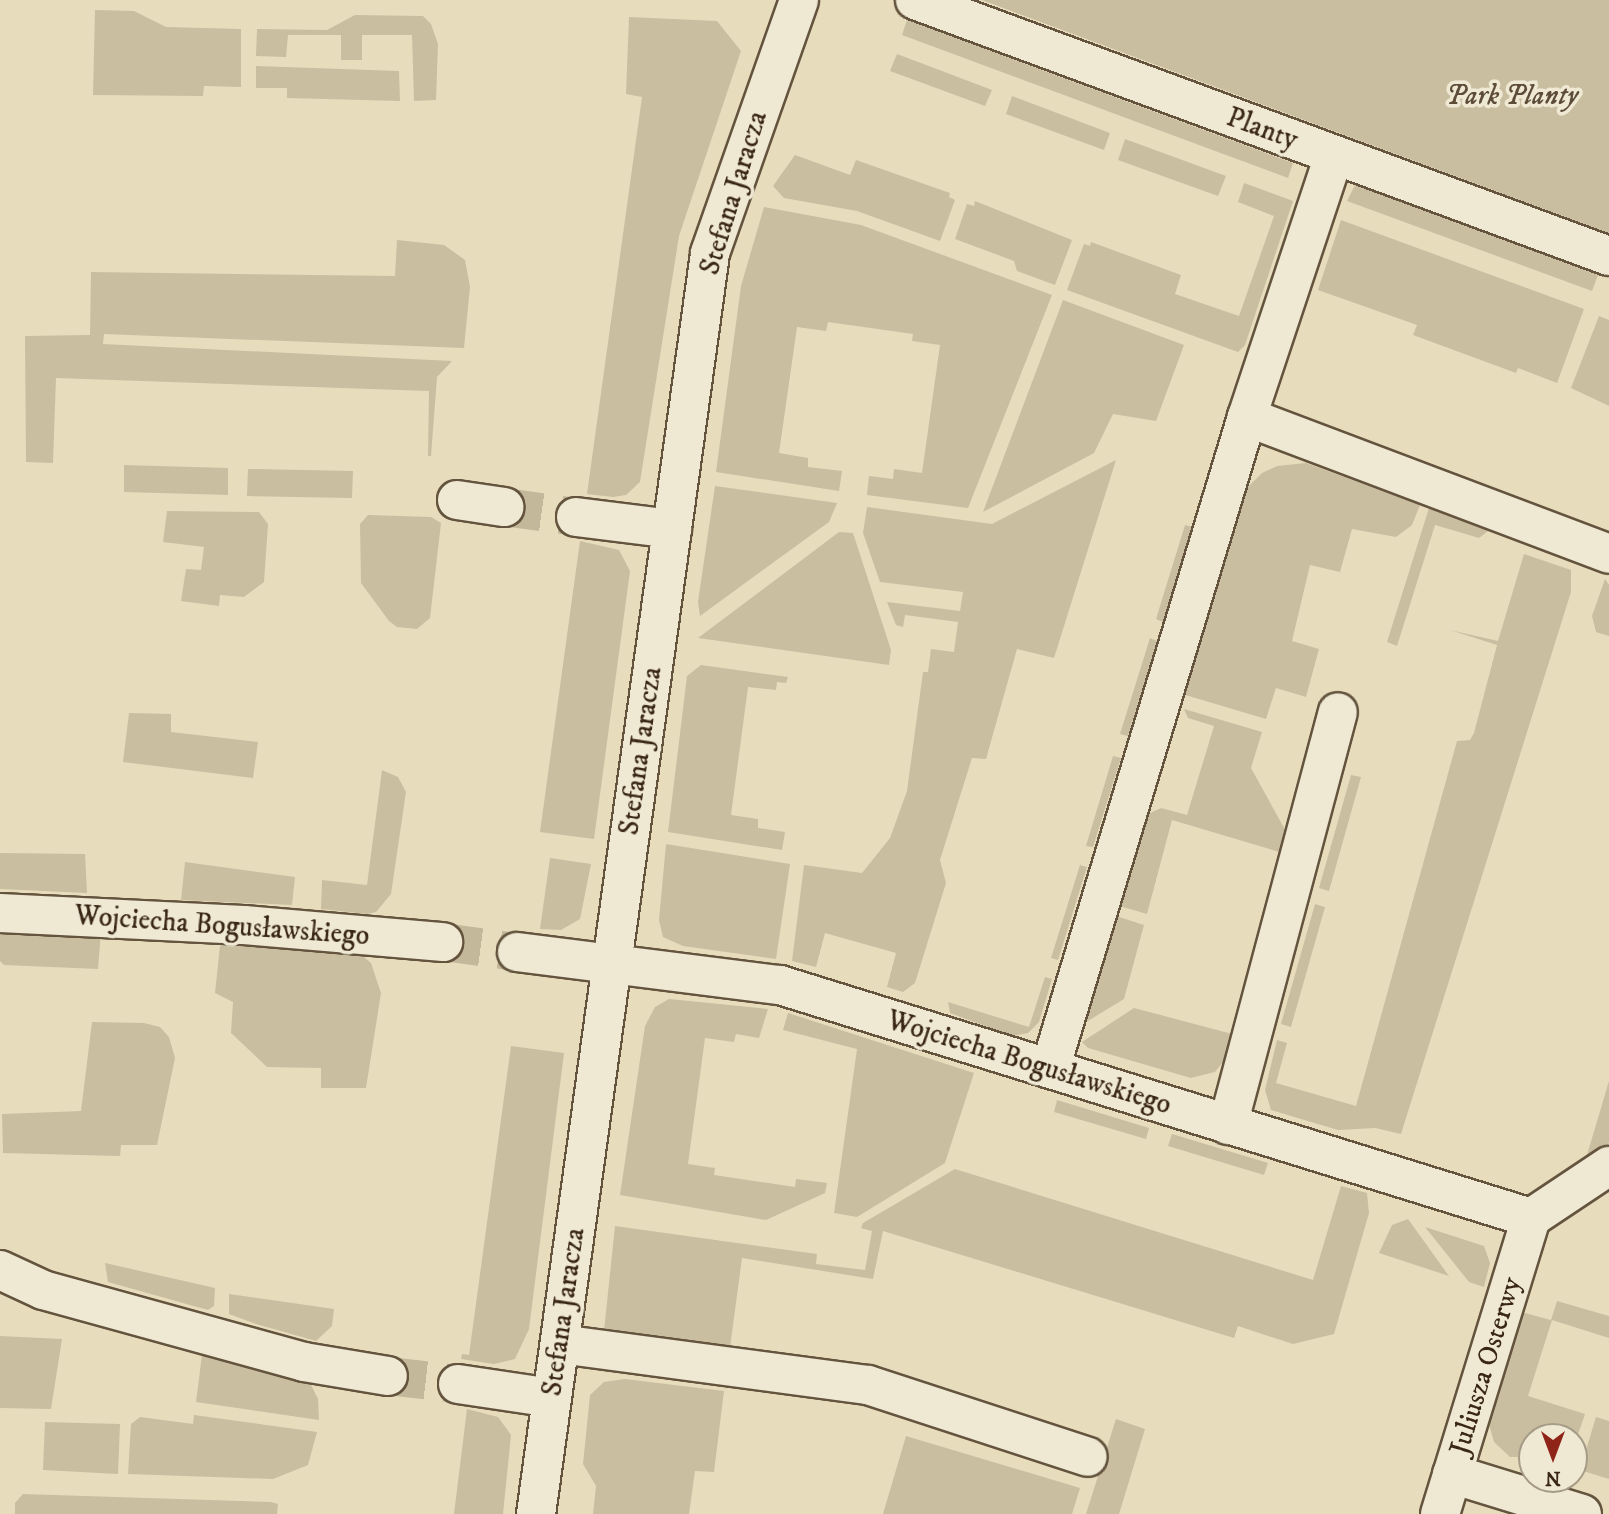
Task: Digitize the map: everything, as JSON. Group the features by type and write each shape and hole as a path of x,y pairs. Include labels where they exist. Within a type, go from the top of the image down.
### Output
{"street":[{"name":"Stefana Jaracza","path":"536,1514 710,253 799,0"},
{"name":"Planty","path":"915,0 1609,257"},
{"path":"1050,1069 1247,417 1334,156"},
{"path":"1247,417 1609,554"},
{"path":"457,500 504,506"},
{"path":"576,517 672,529"},
{"path":"1228,1125 1338,712"},
{"name":"Wojciecha Bogusławskiego","path":"0,913 244,925 443,942"},
{"name":"Wojciecha Bogusławskiego","path":"517,952 780,985 1531,1219"},
{"path":"1531,1219 1609,1166"},
{"name":"Juliusza Osterwy","path":"1440,1514 1531,1219"},
{"path":"0,1270 43,1290 291,1358 388,1376"},
{"path":"560,1343 868,1385 1088,1457"},
{"path":"458,1384 552,1398"},
{"path":"1452,1474 1582,1514"}],"green space":[{"name":"Park Planty","path":"982,0 1609,0 1609,233 1296,117"},
{"path":"95,10 134,11 166,27 241,29 241,87 204,86 203,96 93,95"},
{"path":"355,15 423,16 431,24 438,44 436,100 414,101 412,35 362,35 362,60 341,60 341,35 288,35 286,57 256,56 257,29 327,30"},
{"path":"629,17 717,21 741,51 679,236 640,482 626,495 613,497 587,494 642,97 626,94"},
{"path":"907,20 1293,163 1288,178 902,35"},
{"path":"897,54 992,90 985,106 890,71"},
{"path":"256,66 399,71 400,101 287,98 287,88 256,88"},
{"path":"1012,96 1110,133 1104,150 1006,114"},
{"path":"1125,139 1226,176 1218,196 1118,160"},
{"path":"795,155 850,175 856,160 950,193 949,197 955,200 940,241 857,211 784,198 773,186"},
{"path":"1244,183 1293,201 1245,345 1238,352 1067,290 1084,244 1090,246 1091,242 1181,275 1175,294 1239,316 1274,216 1238,202"},
{"path":"1355,185 1598,275 1592,291 1347,201"},
{"path":"975,201 1072,240 1055,285 1017,271 1014,261 955,239 967,204 974,206"},
{"path":"764,207 861,225 1052,295 968,508 867,495 869,476 893,479 894,469 922,473 940,345 912,341 913,334 828,322 826,331 797,327 779,453 808,458 808,467 842,471 839,491 716,472 741,286"},
{"path":"1341,220 1584,309 1557,383 1518,368 1516,373 1413,335 1417,325 1318,290"},
{"path":"397,240 444,245 465,260 470,287 464,348 104,334 103,344 452,361 437,377 431,456 428,456 429,391 56,378 53,463 26,462 25,336 90,335 91,272 395,276"},
{"path":"1063,300 1184,345 1156,421 1113,414 1094,453 983,512"},
{"path":"1599,316 1609,320 1609,406 1571,388"},
{"path":"1116,460 1054,658 1017,649 986,759 972,758 940,860 946,883 915,983 903,992 887,987 896,953 825,933 816,967 792,961 804,865 862,873 890,838 907,791 923,672 928,672 931,649 954,652 958,622 905,615 903,627 896,625 887,602 960,611 963,592 880,582 863,533 867,507 992,524"},
{"path":"1306,463 1420,505 1412,525 1396,537 1352,529 1340,572 1310,565 1292,641 1319,649 1306,697 1276,688 1266,719 1182,694 1240,495 1262,473 1277,466"},
{"path":"124,465 228,468 228,495 124,492"},
{"path":"248,469 353,471 352,498 247,496"},
{"path":"715,486 837,503 829,522 700,616 698,602"},
{"path":"1429,508 1488,531 1479,538 1435,525 1397,646 1387,642"},
{"path":"167,511 259,512 268,524 264,582 244,597 220,595 219,606 181,601 186,569 201,570 204,547 163,542"},
{"path":"368,515 431,517 441,523 430,618 417,629 397,627 389,621 361,583 360,524"},
{"path":"1185,525 1192,527 1163,622 1156,619"},
{"path":"839,532 853,533 891,650 889,665 698,638"},
{"path":"580,541 619,550 630,571 594,839 540,832"},
{"path":"1524,554 1571,570 1571,592 1401,1134 1375,1128 1338,1130 1271,1110 1265,1090 1277,1040 1287,1043 1276,1083 1356,1106 1457,741 1470,740 1474,733 1497,645 1450,630 1498,641"},
{"path":"1605,579 1609,585 1609,636 1596,632 1592,616"},
{"path":"1150,638 1157,641 1128,736 1120,734"},
{"path":"701,665 788,677 786,683 777,682 776,690 748,687 731,815 758,819 758,828 785,832 782,850 668,832 687,676"},
{"path":"1184,709 1262,732 1251,768 1288,835 1286,854 1172,820 1147,914 1116,905 1144,816 1161,808 1187,815 1214,726 1188,718"},
{"path":"129,713 171,714 171,732 258,742 253,778 123,762"},
{"path":"1113,756 1121,758 1093,847 1086,846"},
{"path":"382,770 398,777 406,792 391,894 376,912 367,914 321,909 322,880 367,885"},
{"path":"1351,775 1361,777 1329,891 1319,888"},
{"path":"666,844 790,864 776,959 683,946 663,937 659,920"},
{"path":"0,853 85,854 87,893 0,889"},
{"path":"550,858 591,864 580,919 561,930 540,929"},
{"path":"185,862 295,877 292,905 181,900"},
{"path":"1080,865 1087,867 1058,960 1051,958"},
{"path":"1315,904 1325,907 1291,1027 1281,1024"},
{"path":"1113,915 1144,925 1124,999 1078,1027"},
{"path":"8,928 101,931 98,969 4,965 0,961 0,935"},
{"path":"226,941 359,953 371,963 381,993 366,1088 321,1088 321,1068 267,1067 231,1033 233,1002 215,993 220,946"},
{"path":"1045,977 1052,979 1039,1022 1028,1033 1012,1036 950,1013 948,1002 1029,1027"},
{"path":"669,999 768,1009 759,1038 736,1034 734,1042 705,1038 688,1164 715,1168 714,1175 795,1187 796,1179 827,1183 825,1193 766,1220 620,1195 645,1026 655,1007"},
{"path":"1134,1008 1236,1035 1231,1052 1215,1072 1191,1078 1088,1048 1082,1042"},
{"path":"788,1013 974,1073 945,1163 857,1217 834,1213 857,1049 783,1030"},
{"path":"92,1022 144,1023 160,1027 169,1037 175,1058 157,1145 121,1145 120,1156 3,1153 2,1114 81,1111"},
{"path":"511,1046 564,1053 529,1329 515,1359 494,1364 461,1359 462,1354 469,1355"},
{"path":"1609,1081 1609,1143 1584,1165"},
{"path":"1057,1100 1149,1128 1146,1139 1054,1112"},
{"path":"1172,1134 1268,1163 1264,1175 1168,1146"},
{"path":"955,1169 1313,1280 1341,1186 1367,1193 1369,1213 1334,1334 1293,1344 1238,1326 1234,1338 883,1231 873,1279 742,1258 729,1355 604,1331 615,1226 817,1254 816,1264 865,1270 872,1231 861,1228 863,1223"},
{"path":"1408,1219 1449,1276 1379,1253 1392,1225"},
{"path":"1425,1227 1484,1246 1490,1263 1484,1287 1469,1282"},
{"path":"105,1263 215,1288 214,1306 208,1310 108,1282"},
{"path":"229,1294 334,1309 332,1326 316,1341 256,1324 229,1314"},
{"path":"1557,1301 1609,1316 1609,1338 1552,1320 1528,1396 1585,1414 1582,1423 1518,1423 1518,1457 1510,1457 1494,1442 1488,1421 1521,1312 1551,1320"},
{"path":"0,1336 62,1339 51,1409 0,1408"},
{"path":"203,1347 309,1381 318,1399 319,1420 196,1402"},
{"path":"625,1379 724,1391 714,1472 695,1471 689,1514 593,1514 596,1486 583,1464 590,1395 604,1382"},
{"path":"467,1409 498,1417 511,1435 503,1514 454,1514"},
{"path":"194,1415 317,1432 308,1465 273,1479 128,1474 131,1424 140,1417 193,1424"},
{"path":"1596,1417 1609,1421 1609,1479 1588,1472 1588,1444"},
{"path":"1116,1419 1145,1429 1119,1514 1086,1514"},
{"path":"45,1422 120,1424 118,1474 43,1470"},
{"path":"906,1436 1080,1488 1072,1514 883,1514"},
{"path":"23,1494 278,1504 277,1514 15,1514 15,1503"}],"tunnel":[{"path":"504,507 576,517"},
{"path":"443,942 517,952"},
{"path":"388,1376 458,1384"}]}
